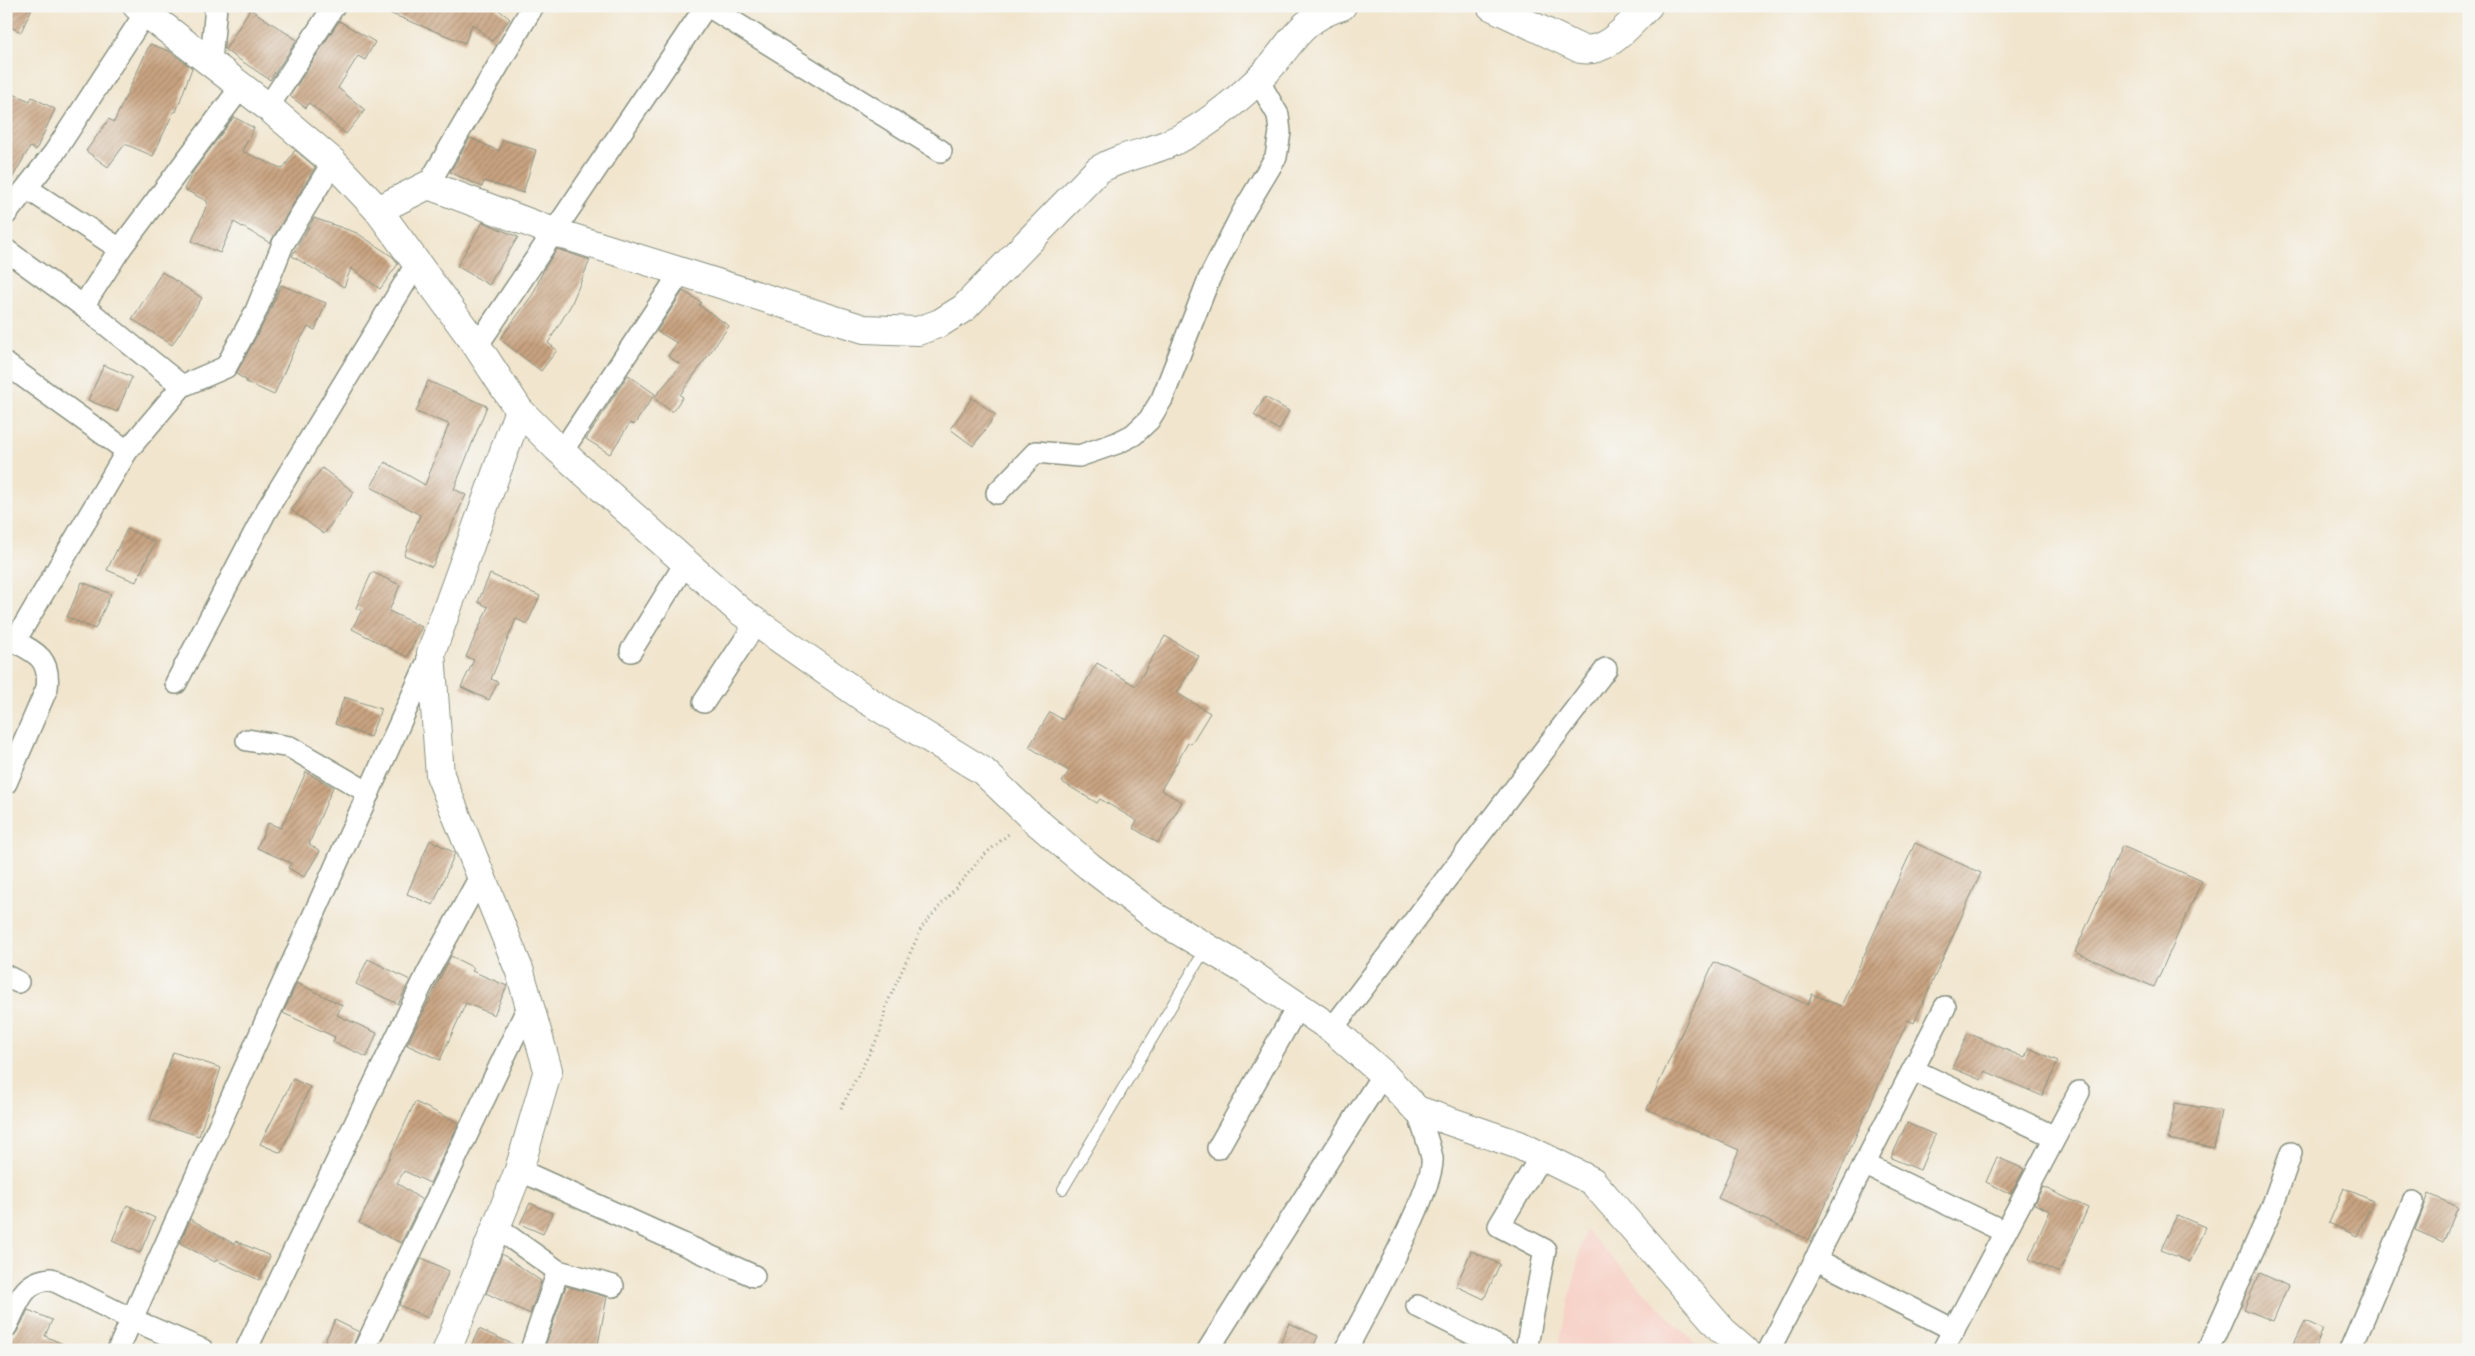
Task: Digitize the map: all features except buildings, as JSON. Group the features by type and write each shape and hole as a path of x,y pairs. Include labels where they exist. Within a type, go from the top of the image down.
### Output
{"street":[{"path":"211,62 216,6"},
{"path":"268,107 334,6"},
{"path":"477,346 707,6 941,151"},
{"path":"428,185 554,232 864,329 918,331 940,323 964,308 1098,170 1116,159 1171,143 1192,132 1258,80 1292,37 1305,26 1328,10 1342,6"},
{"path":"1491,6 1581,49 1588,50 1606,45 1648,6"},
{"path":"6,214 28,189 54,153 142,9 268,107 332,162 378,210 477,346 520,410 562,453 740,611 867,700 983,771 1030,816 1089,866 1157,918 1207,947 1332,1030 1383,1074 1417,1110 1432,1159 1426,1186 1396,1255 1346,1350"},
{"path":"378,210 428,185 526,9"},
{"path":"997,493 1036,452 1079,456 1096,452 1133,435 1149,420 1162,399 1209,279 1243,212 1276,157 1280,132 1278,115 1258,80"},
{"path":"82,306 120,249 162,196 241,87"},
{"path":"6,783 48,688 49,676 46,664 35,653 10,639 127,451 182,386 226,367 256,311 283,244 332,162"},
{"path":"28,189 120,249"},
{"path":"6,250 82,306 182,386"},
{"path":"176,683 266,511 417,263"},
{"path":"562,453 681,272"},
{"path":"6,364 127,451"},
{"path":"118,1350 431,653 520,410"},
{"path":"631,651 686,562"},
{"path":"704,702 756,623"},
{"path":"431,653 440,775 520,972 548,1070 519,1170 447,1350"},
{"path":"1332,1030 1606,669"},
{"path":"247,740 290,746 369,793"},
{"path":"246,1350 428,972 481,875"},
{"path":"364,1350 529,1004"},
{"path":"1218,1148 1298,1006"},
{"path":"1768,1350 1945,1007"},
{"path":"1913,1070 2055,1137"},
{"path":"1208,1350 1383,1074"},
{"path":"1943,1350 2079,1092"},
{"path":"1417,1110 1519,1145 1592,1182 1724,1331 1744,1350"},
{"path":"2208,1350 2271,1210 2291,1153"},
{"path":"1526,1350 1545,1250 1499,1226 1540,1156"},
{"path":"1864,1164 2005,1232"},
{"path":"519,1170 754,1276"},
{"path":"2350,1350 2413,1202"},
{"path":"497,1228 558,1271 613,1286"},
{"path":"1815,1259 1954,1330"},
{"path":"531,1350 558,1271"},
{"path":"6,1327 22,1296 32,1283 37,1280 51,1279 133,1320 203,1350"},
{"path":"1417,1306 1505,1350"}],"lane":[{"path":"2465,6 2469,9"},
{"path":"1063,1189 1207,947"}],"path":[{"path":"840,1108 880,1033 886,1006 922,927 984,856 1030,816"}],"shaded area":[{"path":"1585,1230 1701,1350 1558,1350"}]}
